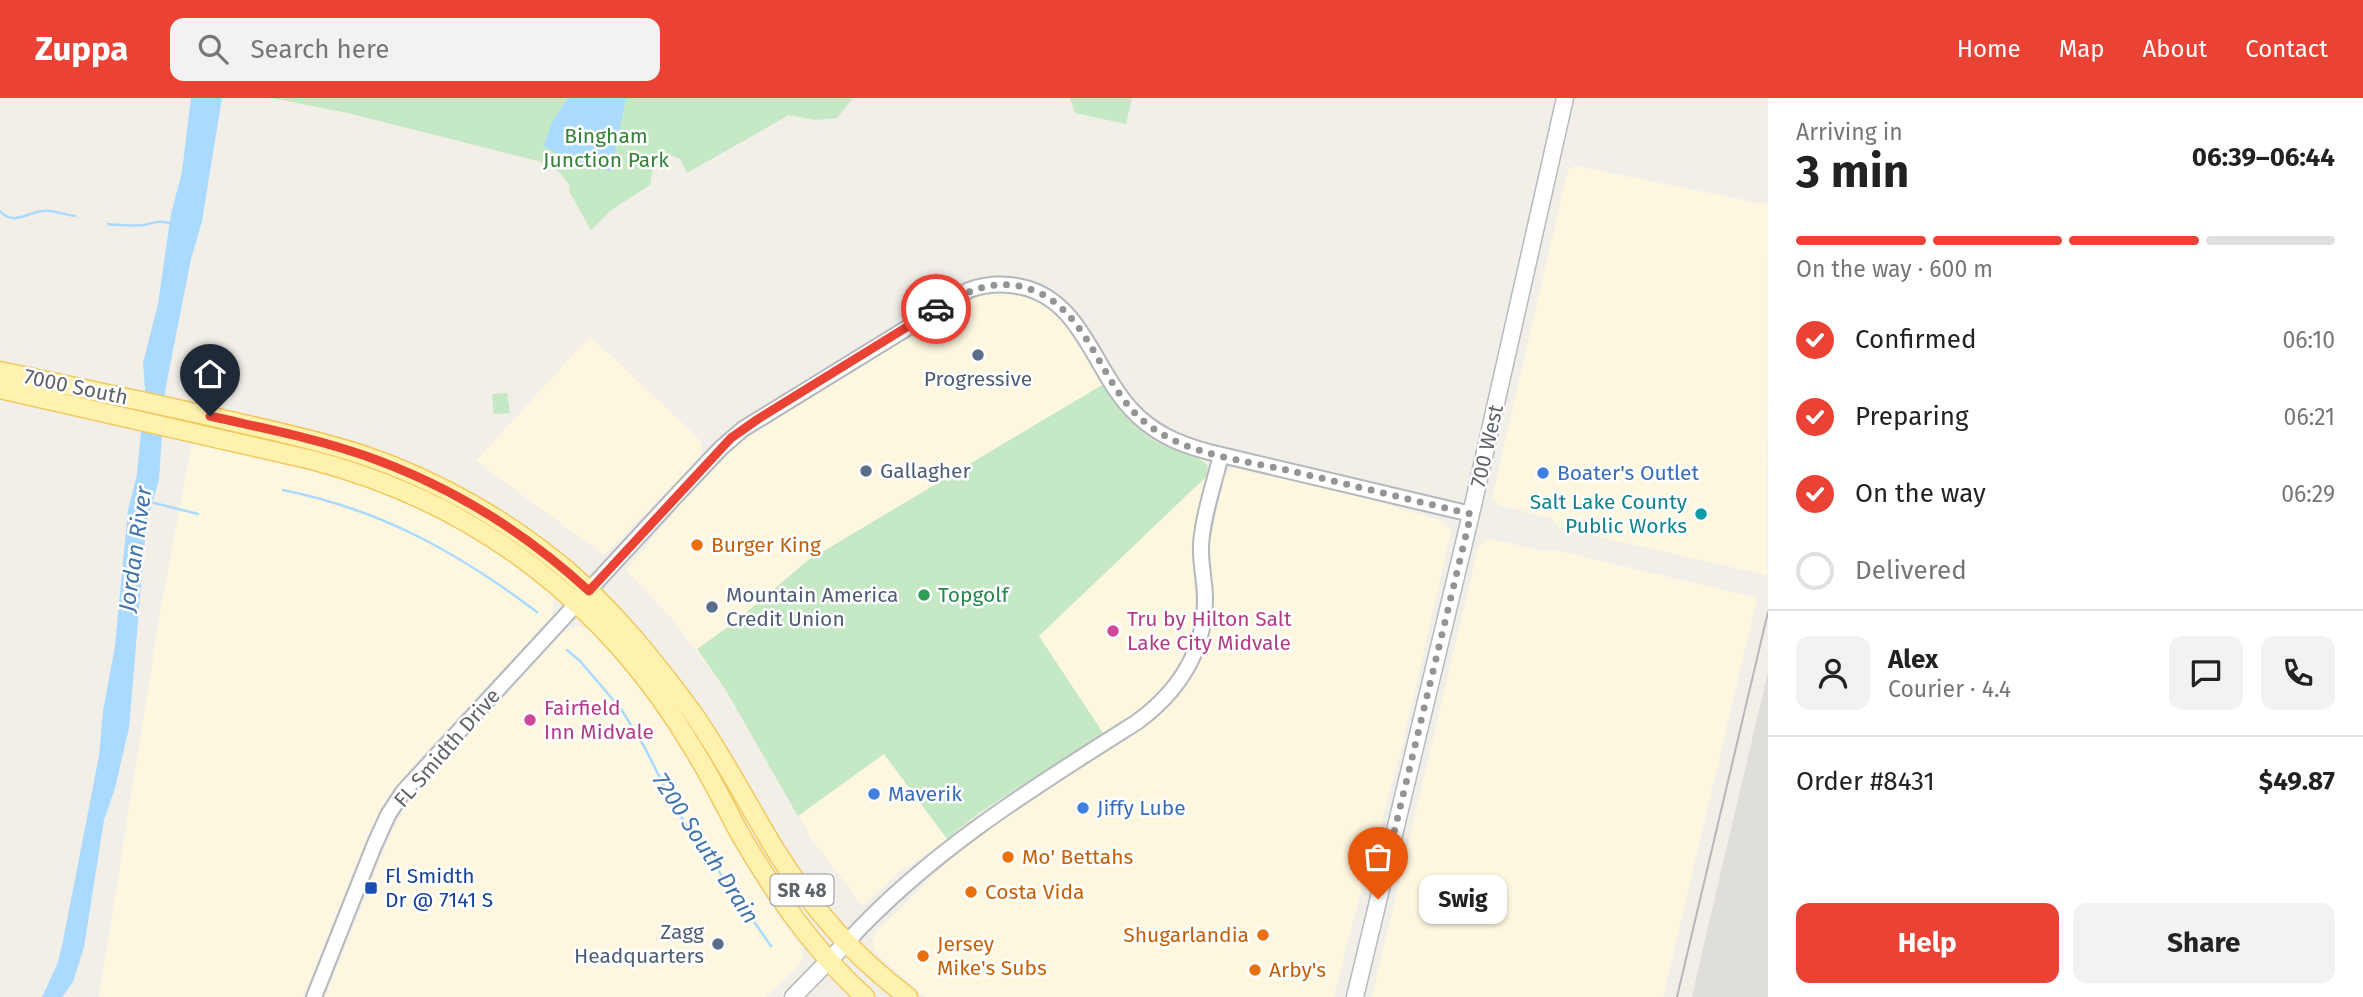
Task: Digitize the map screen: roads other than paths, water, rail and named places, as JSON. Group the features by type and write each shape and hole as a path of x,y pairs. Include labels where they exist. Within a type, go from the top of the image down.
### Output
{"main road":[{"name":"700 West","path":"1354,997 1471,514 1565,98"},
{"name":"7000 South","path":"0,371 188,411 332,445 366,456 451,493 507,526 549,556 583,597"},
{"name":"7000 South","path":"0,389 331,465 408,492 487,533 583,597"},
{"name":"SR 48","path":"583,597 637,642 668,679 701,725 790,873 818,910 884,978 908,997"},
{"name":"SR 48","path":"583,597 669,710 772,886 830,961 865,997"},
{"path":"793,997 847,942"}],"street":[{"name":"FL Smidth Drive","path":"314,997 374,846 396,803 412,781 710,459 737,434 955,297 983,286 1003,284 1032,290 1050,299 1074,324 1117,392 1138,417 1174,441 1221,455 1471,514"},
{"path":"847,942 903,886 980,823 1137,722 1178,684 1195,652 1203,624 1205,595 1201,545 1221,455"}],"water":[{"name":"Jordan River","path":"191,98 222,98 202,221 191,259 165,391 159,480 147,521 129,728 115,788 104,820 84,947 73,982 62,997 42,997 57,965 62,946 99,756 103,711 115,646 128,510 137,474 145,389 143,363 158,304 171,214 182,172"},
{"path":"568,98 626,98 611,171 575,164 544,146 552,122"}],"waterway":[{"path":"0,211 10,218 46,211 75,216"},
{"path":"108,224 173,224"},
{"name":"7200 South Drain","path":"283,490 353,509 417,536 477,570 537,612"},
{"name":"7200 South Drain","path":"150,502 198,514"},
{"name":"7200 South Drain","path":"567,650 580,661 621,709 645,748 676,810 771,946"}],"tram line":[{"path":"1677,997 1768,612"}],"place":[{"name":"Progressive","path":"978,355"},
{"name":"Gallagher","path":"866,471"},
{"name":"Boater's Outlet","path":"1543,473"},
{"name":"Salt Lake County Public Works","path":"1701,514"},
{"name":"Burger King","path":"697,545"},
{"name":"Topgolf","path":"924,595"},
{"name":"Mountain America Credit Union","path":"712,607"},
{"name":"Tru by Hilton Salt Lake City Midvale","path":"1113,631"},
{"name":"Fairfield Inn Midvale","path":"530,720"},
{"name":"Maverik","path":"874,794"},
{"name":"Jiffy Lube","path":"1083,808"},
{"name":"Mo' Bettahs","path":"1008,857"},
{"name":"Fl Smidth Dr @ 7141 S","path":"371,888"},
{"name":"Costa Vida","path":"971,892"},
{"name":"Swig","path":"1378,899"},
{"name":"Shugarlandia","path":"1263,935"},
{"name":"Zagg Headquarters","path":"718,944"},
{"name":"Jersey Mike's Subs","path":"923,956"},
{"name":"Arby's","path":"1255,970"}],"park label":[{"name":"Bingham Junction Park","path":"606,148"}]}
